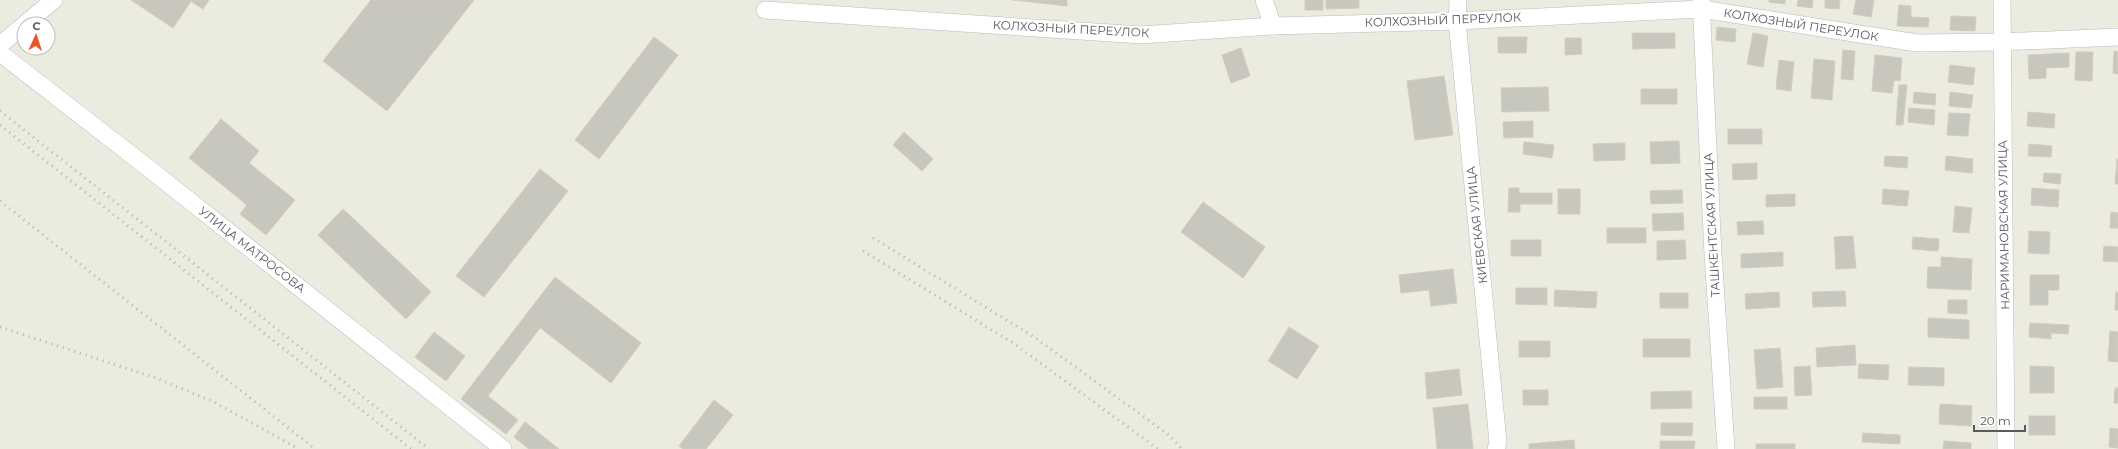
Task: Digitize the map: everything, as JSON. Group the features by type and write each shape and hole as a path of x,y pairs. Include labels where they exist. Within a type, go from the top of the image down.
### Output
{"street":[{"path":"35,16 54,0"},
{"path":"1264,0 1273,26"},
{"name":"КИЕВСКАЯ УЛИЦА","path":"1458,0 1457,21 1498,442 1496,449"},
{"name":"НАРИМАНОВСКАЯ УЛИЦА","path":"2002,0 2001,42 2006,449"},
{"name":"КОЛХОЗНЫЙ ПЕРЕУЛОК","path":"765,10 1141,35 1273,26 1457,21 1701,4 1916,43 2001,42 2118,37"},
{"name":"ТАШКЕНТСКАЯ УЛИЦА","path":"1701,4 1713,254 1726,449"},
{"path":"0,45 16,32"},
{"name":"УЛИЦА МАТРОСОВА","path":"0,53 147,166 503,449"}],"building":[{"path":"131,0 189,0 191,1 173,28"},
{"path":"189,0 209,0 203,9"},
{"path":"371,0 474,0 387,111 323,61"},
{"path":"1013,0 1067,0 1067,6"},
{"path":"1305,0 1323,0 1323,10 1305,10"},
{"path":"1326,0 1359,0 1359,8 1326,9"},
{"path":"1769,0 1785,0 1785,4 1769,2"},
{"path":"1798,0 1813,0 1812,8 1797,6"},
{"path":"1825,0 1840,0 1839,9 1825,8"},
{"path":"1856,0 1874,0 1871,17 1853,14"},
{"path":"1899,5 1911,6 1911,17 1929,18 1928,27 1897,26"},
{"path":"1951,16 1976,17 1975,31 1950,30"},
{"path":"1717,27 1736,29 1735,42 1716,40"},
{"path":"1632,33 1675,33 1675,48 1633,49"},
{"path":"1753,33 1768,36 1763,67 1747,64"},
{"path":"654,37 678,55 599,159 575,140"},
{"path":"1498,37 1527,37 1526,53 1498,53"},
{"path":"1565,38 1581,38 1582,54 1565,55"},
{"path":"1241,48 1250,76 1231,83 1222,55"},
{"path":"1843,50 1855,51 1853,80 1841,79"},
{"path":"2114,51 2118,52 2118,74 2113,73"},
{"path":"2076,52 2093,52 2092,81 2075,80"},
{"path":"2069,53 2069,67 2046,68 2046,78 2029,79 2028,55"},
{"path":"1875,55 1902,58 1900,81 1894,80 1892,93 1872,91"},
{"path":"1814,59 1835,61 1832,100 1811,98"},
{"path":"1779,60 1794,62 1791,91 1776,89"},
{"path":"1950,65 1975,68 1973,85 1948,82"},
{"path":"1444,76 1453,135 1415,140 1407,81"},
{"path":"1899,85 1907,85 1903,125 1896,125"},
{"path":"1548,87 1549,111 1502,112 1501,88"},
{"path":"1641,89 1677,89 1677,104 1641,104"},
{"path":"1914,92 1936,94 1935,105 1913,103"},
{"path":"1950,92 1973,95 1971,108 1949,106"},
{"path":"1909,108 1935,110 1934,125 1908,122"},
{"path":"2028,112 2055,114 2054,128 2027,126"},
{"path":"1949,113 1970,114 1968,136 1947,135"},
{"path":"221,119 259,151 249,163 295,200 266,235 240,214 247,205 189,158"},
{"path":"1533,121 1533,137 1504,138 1503,122"},
{"path":"1728,129 1762,129 1762,144 1728,144"},
{"path":"904,132 933,159 922,171 893,145"},
{"path":"1679,141 1680,163 1651,164 1650,142"},
{"path":"1524,142 1554,145 1552,158 1523,154"},
{"path":"1625,143 1625,160 1594,161 1593,144"},
{"path":"2029,144 2052,146 2051,157 2028,156"},
{"path":"1885,156 1908,157 1907,168 1884,166"},
{"path":"1946,156 1973,159 1972,173 1945,170"},
{"path":"2117,159 2118,184 2115,184"},
{"path":"1757,163 1757,179 1733,180 1732,164"},
{"path":"540,169 568,191 484,297 456,276"},
{"path":"2044,173 2061,174 2060,184 2043,182"},
{"path":"1509,188 1519,188 1519,193 1552,193 1552,204 1520,204 1520,212 1508,212"},
{"path":"2032,188 2059,190 2058,207 2031,205"},
{"path":"1558,189 1580,189 1580,214 1558,214"},
{"path":"1883,189 1909,191 1907,206 1882,204"},
{"path":"1682,190 1683,203 1651,204 1650,191"},
{"path":"1795,194 1795,206 1766,207 1766,195"},
{"path":"1203,202 1265,247 1243,278 1181,232"},
{"path":"1955,206 1972,208 1969,233 1953,232"},
{"path":"343,209 431,292 406,319 318,235"},
{"path":"2111,212 2118,213 2118,228 2110,228"},
{"path":"1683,213 1684,230 1653,231 1652,214"},
{"path":"1763,221 1764,234 1738,235 1737,222"},
{"path":"1607,228 1646,228 1646,243 1607,243"},
{"path":"2029,231 2050,232 2049,254 2028,253"},
{"path":"1853,236 1856,268 1836,269 1834,237"},
{"path":"1913,237 1939,239 1938,251 1912,249"},
{"path":"1511,240 1541,240 1541,256 1511,256"},
{"path":"1685,240 1686,259 1657,260 1657,241"},
{"path":"2104,246 2118,247 2118,262 2103,261"},
{"path":"1783,252 1783,266 1741,268 1741,254"},
{"path":"1941,257 1972,259 1971,290 1927,288 1928,267 1941,267"},
{"path":"1453,269 1457,303 1431,306 1429,290 1401,293 1399,275"},
{"path":"2030,275 2059,275 2059,290 2048,290 2048,305 2030,305"},
{"path":"555,277 641,343 611,383 525,316"},
{"path":"1516,288 1547,288 1547,305 1516,304"},
{"path":"1555,290 1597,292 1596,308 1554,306"},
{"path":"1845,291 1846,306 1813,307 1812,292"},
{"path":"1779,292 1780,307 1746,309 1745,294"},
{"path":"2116,292 2118,293 2118,310 2115,310"},
{"path":"1660,293 1688,293 1688,308 1660,308"},
{"path":"1948,300 1967,300 1967,314 1948,313"},
{"path":"525,316 540,328 488,396 518,420 506,434 461,399"},
{"path":"1928,318 1969,320 1969,339 1928,337"},
{"path":"2030,323 2069,325 2068,334 2051,333 2051,339 2029,337"},
{"path":"1289,327 1319,346 1297,379 1268,361"},
{"path":"2110,331 2118,332 2118,362 2108,361"},
{"path":"434,332 465,356 446,381 415,357"},
{"path":"1643,339 1690,339 1690,357 1643,357"},
{"path":"1519,341 1550,341 1550,357 1519,357"},
{"path":"1855,345 1856,365 1817,367 1816,348"},
{"path":"1780,348 1783,387 1757,389 1754,350"},
{"path":"1859,364 1889,365 1888,380 1858,378"},
{"path":"1810,366 1812,395 1795,396 1794,367"},
{"path":"2030,366 2054,367 2054,393 2030,393"},
{"path":"1909,367 1944,368 1944,386 1908,385"},
{"path":"1459,369 1462,395 1427,399 1425,373"},
{"path":"2115,388 2118,388 2118,403 2114,403"},
{"path":"1523,390 1548,390 1548,405 1523,405"},
{"path":"1691,391 1692,408 1651,409 1651,392"},
{"path":"1754,397 1787,397 1787,409 1754,409"},
{"path":"714,400 733,415 706,449 683,449 679,446"},
{"path":"1468,404 1473,449 1437,449 1433,408"},
{"path":"1940,404 1972,406 1971,426 1939,424"},
{"path":"2029,416 2055,416 2055,435 2029,435"},
{"path":"525,422 559,449 529,449 514,437"},
{"path":"1661,423 1693,423 1692,436 1661,435"},
{"path":"2110,428 2118,429 2118,448 2109,447"},
{"path":"1863,433 1900,435 1900,444 1862,442"},
{"path":"1574,440 1575,449 1529,449 1529,444"},
{"path":"1660,441 1695,441 1694,449 1660,449"},
{"path":"1944,441 1971,443 1971,449 1943,449"},
{"path":"1756,444 1795,444 1795,449 1756,449"}],"railway":[{"path":"0,111 429,449"},
{"path":"0,125 411,449"},
{"path":"0,201 315,449"},
{"path":"873,238 1034,337 1169,435 1182,449"},
{"path":"863,251 1013,343 1158,449"},
{"path":"0,327 156,378 214,402 299,449"}]}
